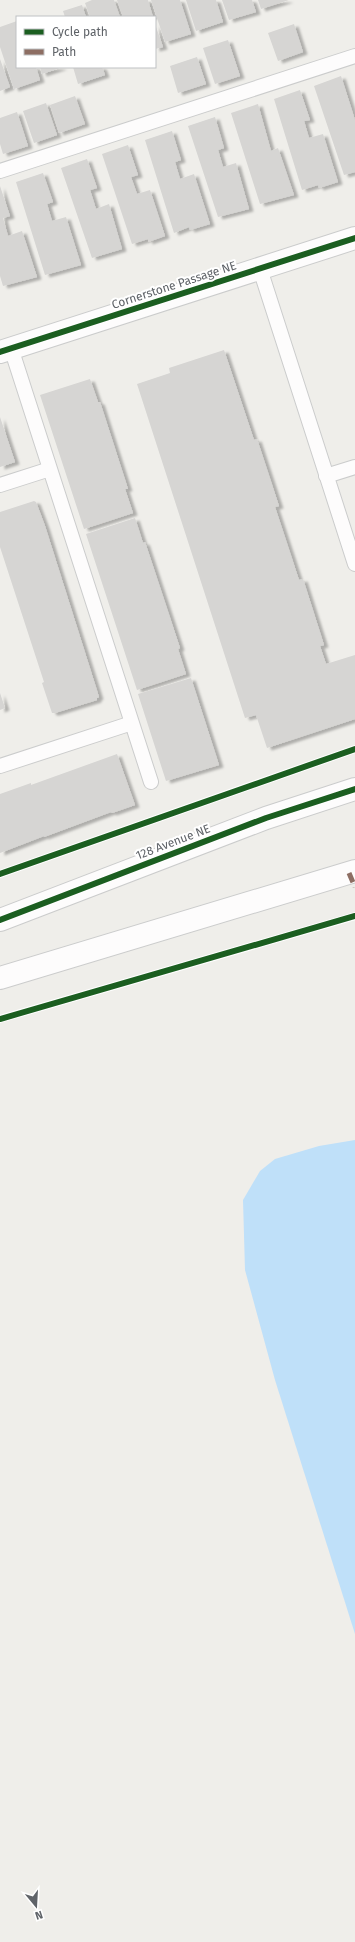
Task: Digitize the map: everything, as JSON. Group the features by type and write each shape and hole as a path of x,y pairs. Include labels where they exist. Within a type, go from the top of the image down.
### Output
{"street":[{"name":"Cornerstone Passage NE","path":"6,350 355,238"},
{"name":"128 Avenue NE","path":"0,920 266,818 355,789"},
{"path":"0,978 355,872"}],"lane":[{"path":"0,171 355,56"},
{"path":"260,269 355,564"},
{"path":"6,350 50,469 151,782"},
{"path":"326,476 355,467"},
{"path":"0,485 50,469"},
{"path":"0,766 132,723"}],"water":[{"path":"355,1140 355,1634 275,1380 245,1270 243,1200 260,1171 275,1159 319,1146"}],"building":[{"path":"92,0 114,0 120,16 90,16 85,3"},
{"path":"117,0 148,0 153,16 123,16"},
{"path":"151,0 180,0 191,34 165,42"},
{"path":"186,0 216,0 223,22 196,31"},
{"path":"222,0 252,0 256,12 229,20"},
{"path":"258,0 289,0 261,9"},
{"path":"82,5 86,16 65,16 63,11"},
{"path":"16,21 16,68 36,68 40,80 14,89 0,47 0,27"},
{"path":"294,24 303,52 278,61 268,33"},
{"path":"156,27 163,47 156,49"},
{"path":"228,40 240,76 215,84 203,48"},
{"path":"197,57 206,84 178,93 170,66"},
{"path":"0,59 10,87 0,91"},
{"path":"40,68 60,68 42,74"},
{"path":"73,68 102,68 105,75 78,84"},
{"path":"341,76 355,120 355,172 344,175 314,86"},
{"path":"300,90 310,120 304,121 309,138 323,134 338,182 319,188 318,185 302,190 274,99"},
{"path":"75,96 85,124 59,133 50,105"},
{"path":"46,103 57,135 34,143 23,111"},
{"path":"258,104 271,151 278,148 294,195 260,204 231,113"},
{"path":"17,112 28,146 3,154 0,144 0,118"},
{"path":"215,117 224,148 218,150 223,167 236,163 249,209 218,217 188,126"},
{"path":"172,131 181,160 175,162 180,179 194,174 210,224 190,230 189,227 174,233 145,140"},
{"path":"128,145 138,175 131,177 137,194 150,190 165,236 148,242 148,239 132,244 102,154"},
{"path":"87,159 97,188 90,190 96,209 109,204 122,249 92,258 61,168"},
{"path":"43,173 53,202 47,204 52,221 66,217 81,265 45,275 16,182"},
{"path":"0,186 10,216 3,218 8,236 22,231 37,277 3,286 0,276"},
{"path":"224,350 254,440 257,439 279,506 275,507 299,580 303,579 324,645 320,646 326,664 355,655 355,719 267,748 256,715 245,718 137,384 170,373 169,368"},
{"path":"90,379 98,402 100,402 128,489 125,489 133,513 84,529 40,395"},
{"path":"0,417 15,462 0,467"},
{"path":"34,501 36,502 45,526 99,697 97,700 55,713 52,713 42,683 44,682 0,547 0,512"},
{"path":"135,518 143,543 145,542 180,648 178,649 186,674 137,690 86,534"},
{"path":"191,678 219,765 166,781 138,694"},
{"path":"0,693 5,708 0,710"},
{"path":"117,754 135,805 112,813 111,812 0,853 0,794 31,783 31,785"}],"marked path":[{"path":"349,873 355,887"}],"cycle path":[{"path":"0,352 355,238"},
{"path":"0,874 355,749"},
{"path":"0,920 266,818 355,789"},
{"path":"0,1019 355,916"}]}
